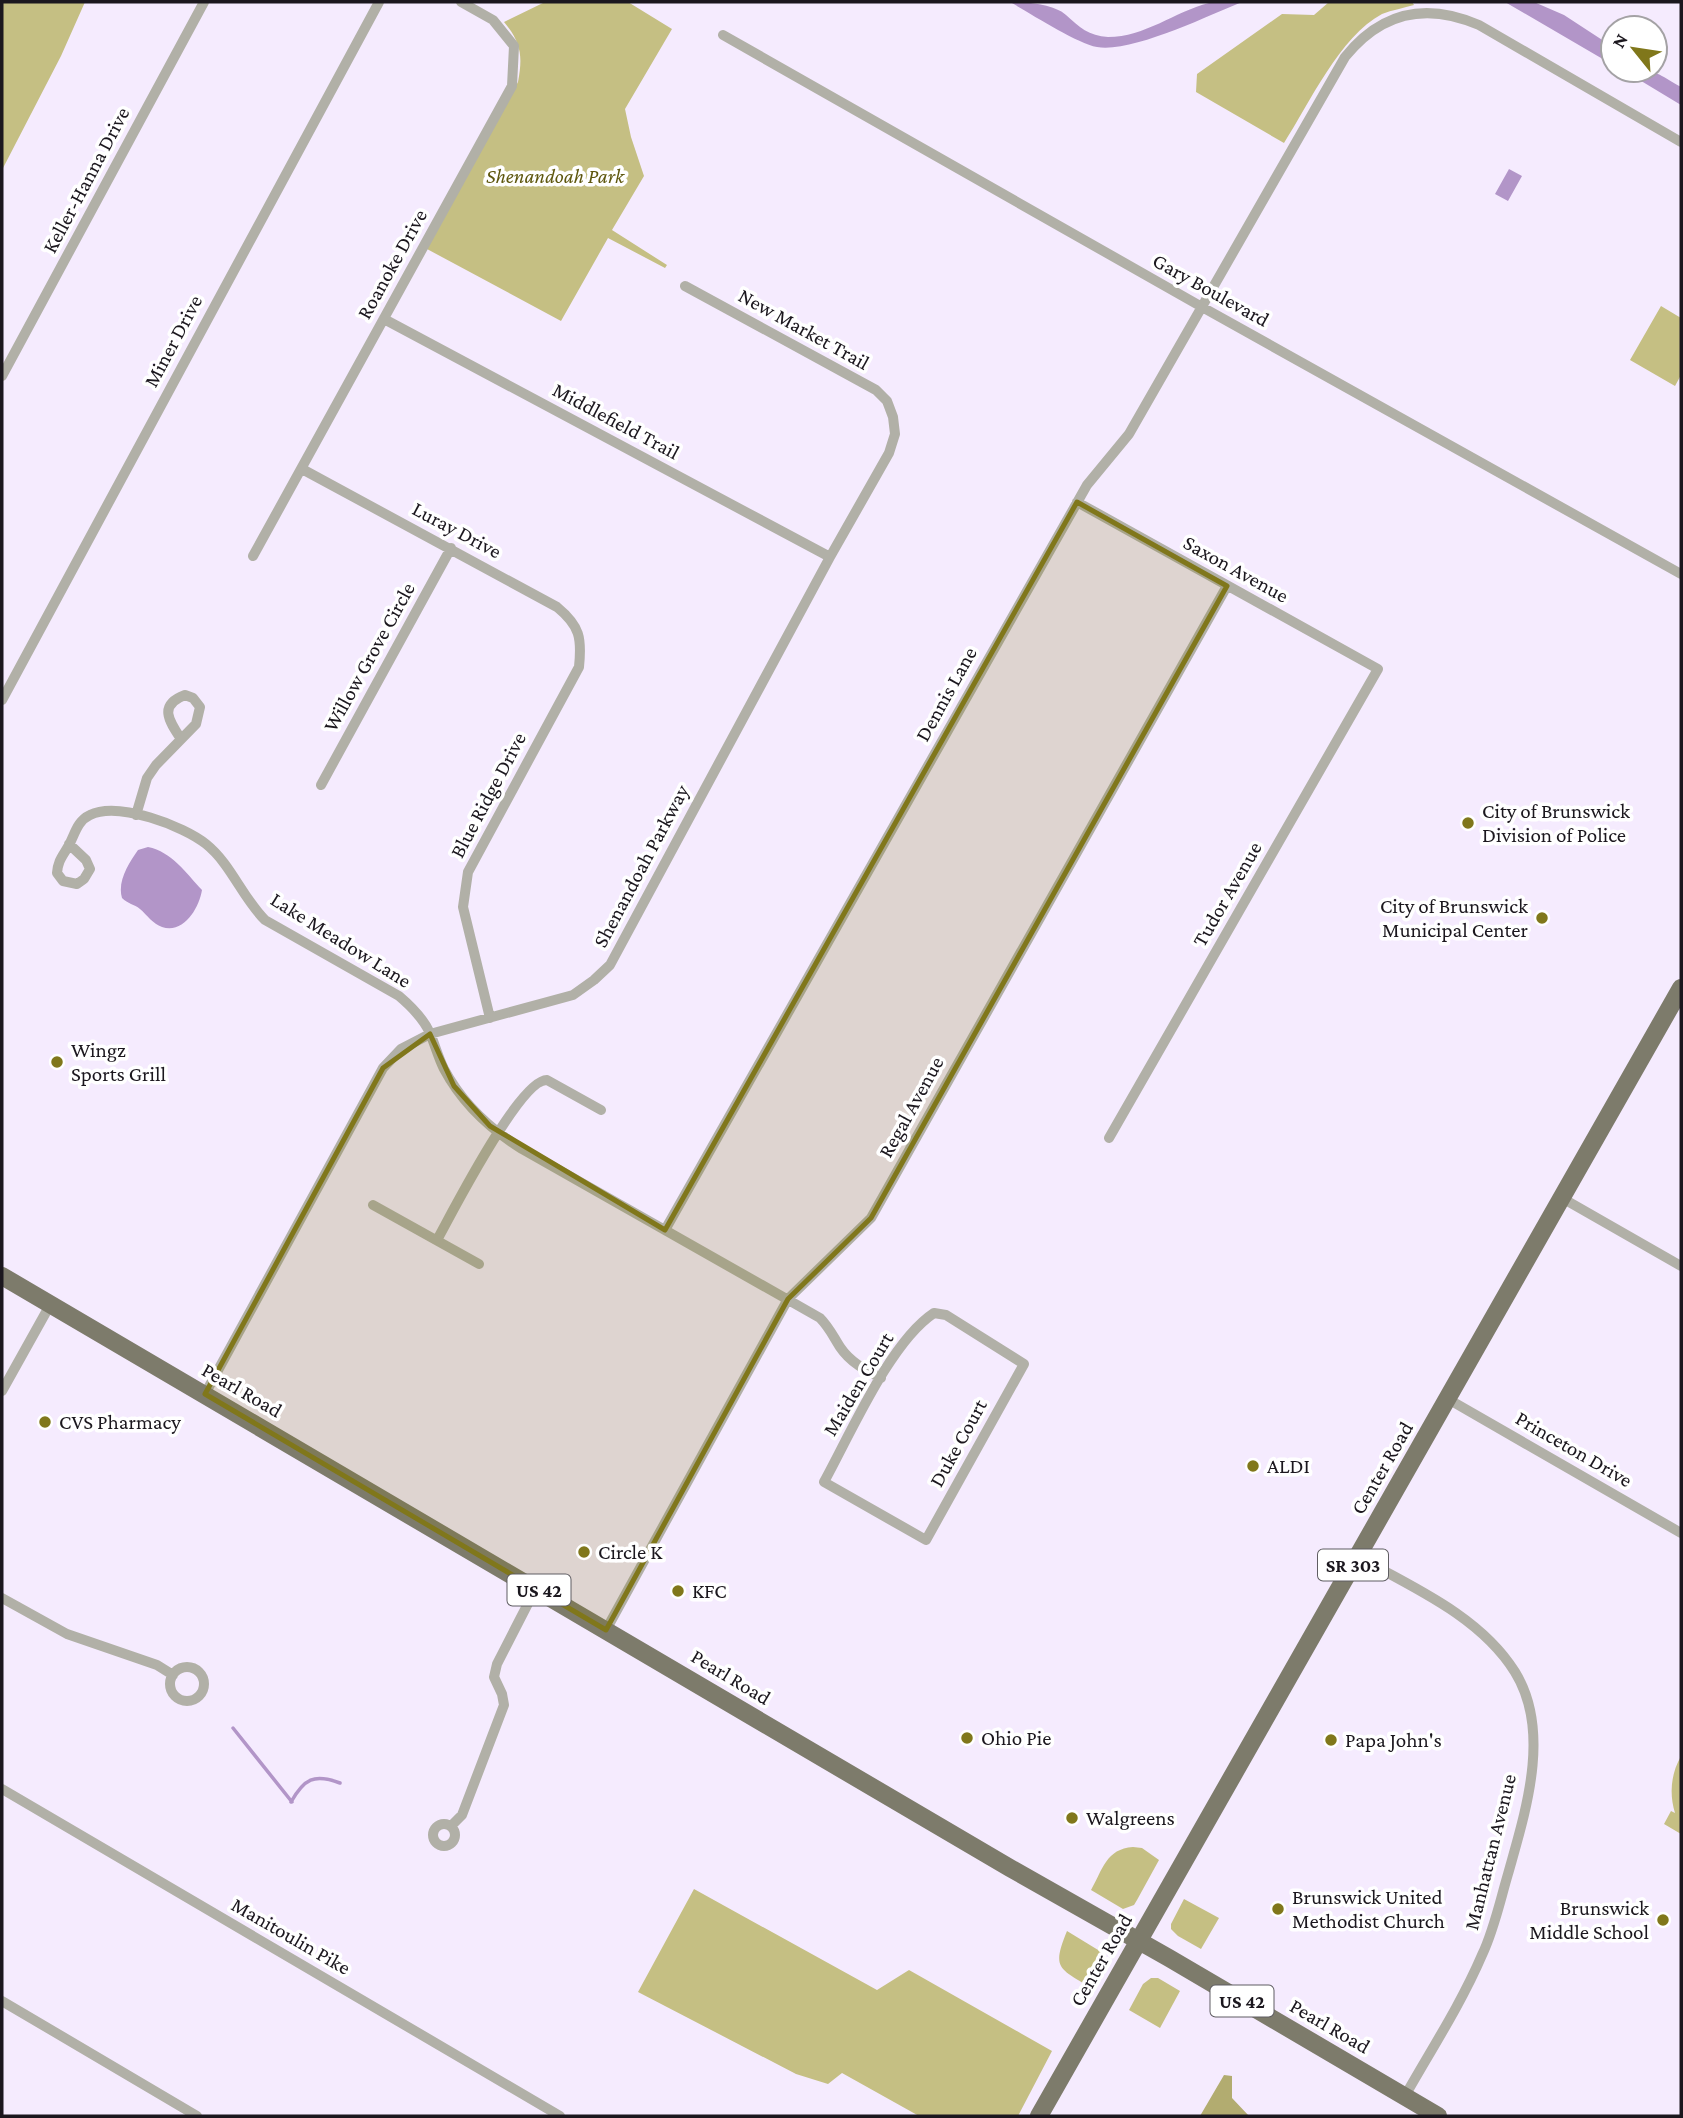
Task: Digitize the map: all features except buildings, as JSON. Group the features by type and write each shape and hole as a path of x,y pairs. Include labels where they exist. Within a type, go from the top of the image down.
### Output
{"main road":[{"name":"Center Road","path":"1039,2116 1681,988"},
{"name":"Pearl Road","path":"2,1276 1438,2116"}],"street":[{"name":"Keller-Hanna Drive","path":"2,376 204,2"},
{"name":"Miner Drive","path":"2,700 379,2"},
{"name":"Roanoke Drive","path":"253,556 512,86 514,46 494,20 461,2"},
{"name":"Dennis Lane","path":"665,1230 1077,502 1087,485 1129,434 1354,44 1366,33 1398,17 1412,13 1443,13 1479,25 1681,142"},
{"name":"Gary Boulevard","path":"723,35 1202,307 1681,574"},
{"name":"New Market Trail","path":"685,286 876,390 887,401 893,417"},
{"name":"Middlefield Trail","path":"384,319 830,557"},
{"name":"Shenandoah Parkway","path":"205,1394 383,1068 401,1049 430,1034 573,995 610,965 889,453 895,434 893,417"},
{"name":"Luray Drive","path":"302,469 557,607 573,620 580,638"},
{"name":"Saxon Avenue","path":"1077,502 1378,669"},
{"name":"Willow Grove Circle","path":"321,785 450,548"},
{"name":"Regal Avenue","path":"606,1630 788,1299 871,1217 1227,586"},
{"name":"Blue Ridge Drive","path":"490,1018 463,907 468,872 579,667 580,638"},
{"name":"Tudor Avenue","path":"1109,1138 1378,669"},
{"path":"136,814 147,779 156,765 181,739"},
{"name":"Lake Meadow Lane","path":"69,844 76,827 90,815 107,811 136,814 175,826 205,844 218,855 250,905 265,920 400,996 418,1013 454,1086 498,1133 820,1318 848,1357 860,1368 881,1378"},
{"path":"437,1240 498,1133 530,1088 541,1080 547,1080 600,1110"},
{"path":"1562,1198 1681,1266"},
{"path":"373,1205 479,1264"},
{"path":"2,1391 50,1304"},
{"name":"Maiden Court","path":"824,1482 898,1350 923,1321 934,1313"},
{"name":"Duke Court","path":"824,1482 926,1540 1024,1364 946,1315 934,1313"},
{"name":"Princeton Drive","path":"1448,1399 1681,1533"},
{"name":"Manhattan Avenue","path":"1358,1557 1440,1603 1490,1642 1518,1677 1528,1702 1531,1722 1532,1761 1527,1800 1491,1933 1474,1973 1405,2095"},
{"path":"451,1826 462,1815 504,1705 494,1677 497,1664 536,1588"},
{"path":"2,1598 67,1634 157,1665 173,1675"},
{"name":"Manitoulin Pike","path":"2,1790 560,2116"},
{"path":"2,2001 197,2116"}],"highlighted area":[{"path":"1077,502 1227,586 871,1218 788,1299 606,1630 205,1394 383,1068 430,1034 454,1086 490,1126 665,1230"}],"green space":[{"path":"2,2 85,2 61,56 2,170"},
{"name":"Shenandoah Park","path":"545,2 628,2 672,29 625,109 644,176 612,230 667,265 665,268 608,238 561,321 427,249 518,82 519,50 514,36 504,22"},
{"path":"1329,2 1412,2 1414,5 1382,14 1352,38 1327,72 1284,143 1196,92 1197,74 1282,14 1314,15"},
{"path":"1661,306 1681,318 1681,375 1675,386 1630,360"},
{"path":"1681,1756 1681,1834 1664,1824 1671,1811 1675,1813 1672,1784"},
{"path":"1133,1847 1142,1848 1159,1860 1134,1905 1123,1909 1091,1890 1106,1861 1117,1852"},
{"path":"694,1889 877,1990 909,1970 1052,2051 1018,2116 919,2116 842,2073 828,2084 796,2074 638,1992"},
{"path":"1184,1899 1219,1918 1201,1949 1171,1929"},
{"path":"1067,1931 1103,1953 1103,1963 1090,1987 1061,1966 1060,1953"},
{"path":"1151,1978 1158,1978 1180,1991 1160,2028 1129,2010 1143,1984"}],"shaded area":[{"path":"1010,2 1054,8 1085,30 1108,37 1147,29 1209,3 1242,2 1149,39 1112,47 1097,47 1077,40"},
{"path":"1505,2 1534,2 1564,15 1599,38 1599,57"},
{"path":"1669,80 1681,87 1681,105 1646,84 1669,84"},
{"path":"1509,169 1522,176 1508,201 1495,194"},
{"path":"148,847 171,858 202,890 194,911 177,927 159,926 122,898 122,879 128,866 138,850"},
{"path":"1224,2075 1232,2076 1232,2098 1249,2116 1200,2116"}],"waterway":[{"path":"233,1728 292,1802"},
{"path":"291,1802 300,1788 311,1780 323,1779 340,1783"}],"place":[{"name":"City of Brunswick Division of Police","path":"1468,823"},
{"name":"City of Brunswick Municipal Center","path":"1542,918"},
{"name":"Wingz Sports Grill","path":"57,1062"},
{"name":"CVS Pharmacy","path":"45,1422"},
{"name":"ALDI","path":"1253,1466"},
{"name":"Circle K","path":"584,1552"},
{"name":"KFC","path":"678,1591"},
{"name":"Ohio Pie","path":"967,1738"},
{"name":"Papa John's","path":"1331,1740"},
{"name":"Walgreens","path":"1072,1818"},
{"name":"Brunswick United Methodist Church","path":"1278,1909"},
{"name":"Brunswick Middle School","path":"1663,1920"}]}
